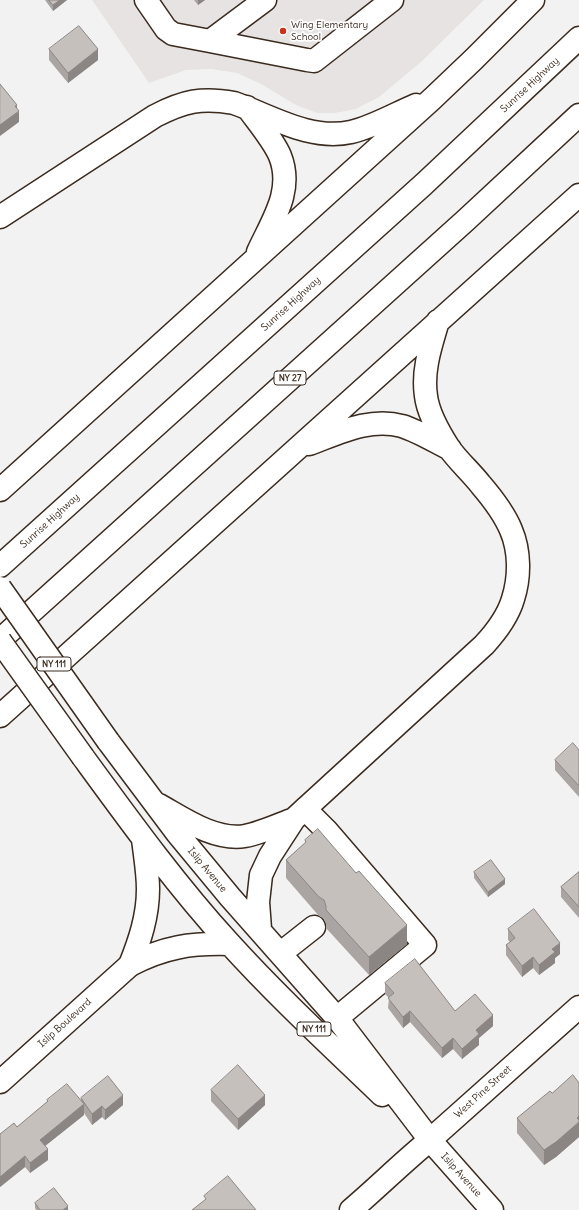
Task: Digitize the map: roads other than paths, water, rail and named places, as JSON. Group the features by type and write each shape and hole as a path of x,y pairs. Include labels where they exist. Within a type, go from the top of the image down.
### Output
{"main road":[{"path":"146,0 166,28 173,34 307,60 314,60 392,0"},
{"path":"210,41 265,0"},
{"path":"0,490 432,99 533,0"},
{"name":"Sunrise Highway","path":"0,566 424,184 579,38"},
{"path":"0,218 149,120 182,104 195,101 222,100 234,103 308,131 335,134 363,128 432,99"},
{"path":"247,108 280,155 285,179 285,191 280,204 253,262"},
{"name":"NY 27","path":"0,640 466,220 579,115"},
{"path":"0,716 579,195"},
{"path":"260,930 258,902 261,875 270,856 300,814 484,645 494,634 513,599 518,570 518,556 512,531 498,506 450,449 434,420 426,396 426,371 428,357 438,321"},
{"path":"298,447 359,426 373,423 387,423 403,426 450,449"},
{"name":"Islip Avenue","path":"0,588 108,741 177,833 230,897 337,1018 430,1140 492,1210"},
{"name":"Islip Avenue","path":"0,640 82,757 143,839 203,914 229,944 318,1034 430,1140"},
{"path":"153,802 205,830 230,836 248,835 300,814"},
{"path":"300,814 326,830 425,945 337,1018"},
{"path":"130,965 142,932 147,905 148,889 143,839"},
{"path":"281,953 314,927"},
{"path":"130,965 146,956 178,947 208,943 229,944"},
{"name":"Islip Boulevard","path":"0,1082 130,965"},
{"name":"West Pine Street","path":"352,1210 404,1161 430,1140 579,1007"}],"place":[{"name":"Wing Elementary School","path":"283,31"}]}
